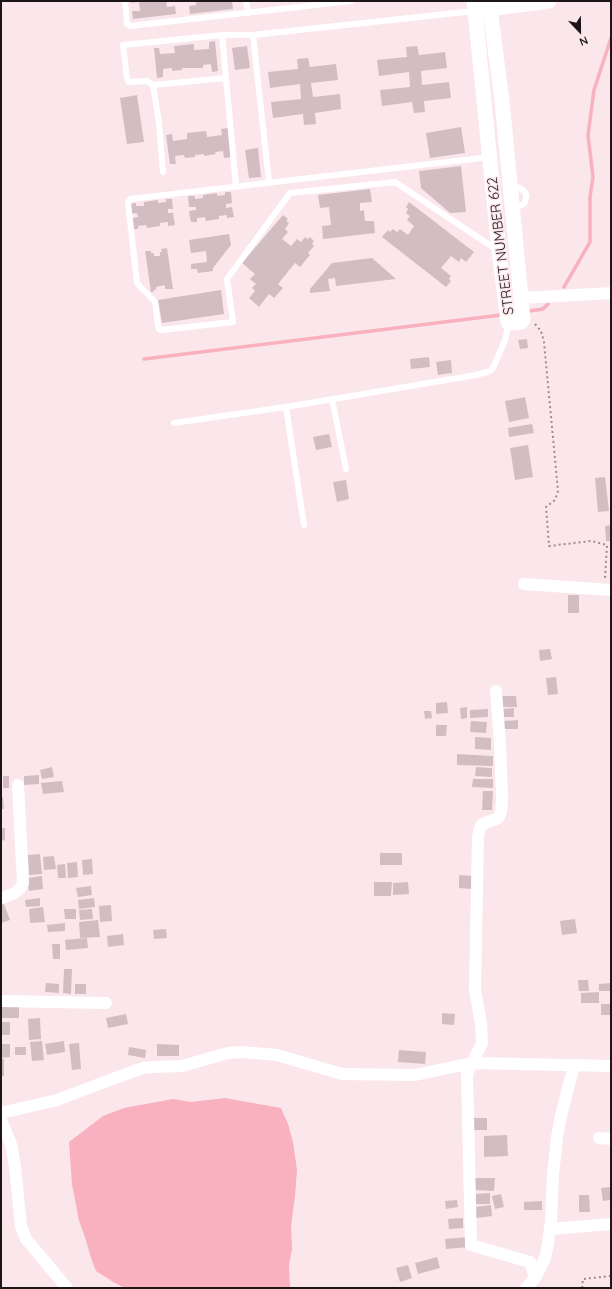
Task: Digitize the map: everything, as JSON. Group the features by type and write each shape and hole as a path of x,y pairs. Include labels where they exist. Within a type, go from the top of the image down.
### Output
{"street":[{"path":"482,5 548,1"},
{"name":"STREET NUMBER 622","path":"482,5 502,101 521,298 516,321 508,322 499,251 490,157 482,5"},
{"path":"494,203 512,205"},
{"path":"521,298 611,293"},
{"path":"524,584 608,590"},
{"path":"496,691 501,748 502,797 499,817 496,820 483,824 480,828 478,837 475,989 481,1024 482,1043 467,1074 471,1245 530,1262 535,1278"},
{"path":"1,898 17,892 23,884 18,785"},
{"path":"1,1001 106,1003"},
{"path":"1,1113 57,1100 143,1068 182,1066 241,1052 277,1055 342,1074 414,1075 472,1063 611,1066"},
{"path":"526,1288 535,1278 545,1258 550,1229 557,1137 574,1065"},
{"path":"1,1120 11,1144 21,1226 26,1239 67,1288"},
{"path":"599,1138 611,1139"},
{"path":"550,1229 611,1224"}],"lane":[{"path":"125,1 127,24 130,26 351,1"},
{"path":"246,1 248,13"},
{"path":"226,78 153,85 147,81 129,82 123,45 222,35 253,35 482,5"},
{"path":"222,35 236,186"},
{"path":"253,35 269,182"},
{"path":"153,85 159,123 163,172"},
{"path":"490,157 269,182 129,200 137,283 155,302 159,329 233,322 226,279 290,193 395,182 499,251"},
{"path":"174,423 286,407 476,375 490,371 493,368 505,340 516,321"},
{"path":"332,399 346,469"},
{"path":"286,407 304,525"}],"path":[{"path":"516,321 535,324 541,331 544,342 558,491 555,500 546,507 549,546 591,541 607,545 608,590"},
{"path":"582,1288 583,1279 611,1276"}],"shaded area":[{"path":"225,1098 281,1108 288,1124 293,1142 297,1170 291,1226 292,1249 289,1265 290,1287 125,1288 96,1271 79,1221 72,1184 69,1142 103,1116 124,1108 173,1099 191,1102"}],"building":[{"path":"131,1 166,1 167,7 175,6 176,14 133,19 132,11 140,11 139,2 131,3"},
{"path":"196,1 232,1 233,9 190,14 189,6 196,5"},
{"path":"215,41 218,71 212,72 211,64 203,65 203,68 182,68 182,70 172,71 172,68 163,69 163,77 157,78 154,48 159,48 160,54 175,53 174,46 194,44 194,50 209,49 209,42"},
{"path":"247,46 250,68 235,70 232,48"},
{"path":"417,46 419,55 445,52 447,68 421,71 422,85 449,82 451,98 424,101 425,112 414,113 412,102 382,106 380,90 410,87 409,72 379,76 377,60 407,57 406,47"},
{"path":"308,58 310,67 336,64 338,80 311,83 313,97 340,94 341,109 315,113 316,124 304,125 303,114 273,118 271,102 301,99 300,84 270,88 268,72 298,69 297,59"},
{"path":"137,95 144,142 127,144 120,98"},
{"path":"461,127 465,153 430,158 426,133"},
{"path":"228,128 231,157 224,158 223,151 204,156 204,154 195,155 195,157 185,158 184,155 175,156 176,164 170,164 166,135 172,134 173,141 187,139 187,133 206,131 207,137 222,135 221,129"},
{"path":"258,148 261,177 249,178 245,150"},
{"path":"461,166 466,212 450,213 421,188 419,171"},
{"path":"370,189 372,202 360,203 360,211 364,210 365,221 374,221 375,233 323,239 322,226 331,225 329,207 320,208 318,195"},
{"path":"225,192 231,192 232,203 226,204 226,208 232,207 234,217 227,218 227,215 219,216 219,219 206,221 205,217 197,218 197,222 191,222 189,211 196,210 196,207 189,207 188,196 195,196 195,199 203,198 203,195 217,193 217,196 225,195"},
{"path":"166,199 172,199 173,209 168,209 168,213 173,213 175,225 168,226 168,222 160,223 160,226 147,228 146,225 138,226 138,229 133,229 132,218 138,217 137,213 131,214 130,204 136,203 136,206 144,206 144,202 158,200 158,203 166,202"},
{"path":"409,202 474,252 466,262 461,258 459,262 451,256 441,268 451,276 449,279 451,281 446,287 382,237 388,230 390,232 393,229 397,232 400,229 408,235 414,226 407,220 410,216 406,213 408,209 406,207"},
{"path":"283,215 288,219 286,221 289,223 285,229 288,232 282,239 291,246 297,239 301,242 305,237 308,239 310,237 314,241 312,244 314,246 308,253 310,255 300,267 295,263 278,284 283,288 274,298 269,294 259,307 249,298 255,291 252,288 256,284 250,279 255,274 242,263"},
{"path":"229,234 231,245 213,268 213,271 198,273 197,269 191,269 191,264 207,262 206,251 191,253 189,240"},
{"path":"167,248 173,289 165,289 165,285 156,287 156,290 153,290 154,292 151,292 145,251 151,251 151,253 154,253 154,256 160,256 160,252 162,252 161,249"},
{"path":"372,258 396,279 336,286 335,278 328,279 330,291 310,293 310,289 332,263"},
{"path":"221,290 224,314 162,323 158,300"},
{"path":"527,339 528,348 520,349 518,340"},
{"path":"429,357 430,367 411,369 410,359"},
{"path":"451,360 452,373 438,375 436,362"},
{"path":"525,397 529,418 509,422 505,401"},
{"path":"532,424 534,433 509,437 508,428"},
{"path":"329,434 332,447 316,450 313,437"},
{"path":"528,445 533,477 515,480 510,448"},
{"path":"605,477 609,511 598,512 595,478"},
{"path":"346,480 349,499 337,502 333,482"},
{"path":"611,525 611,541 606,541 605,526"},
{"path":"568,595 579,595 579,613 568,613"},
{"path":"550,649 552,659 540,661 539,650"},
{"path":"556,677 558,694 548,695 546,678"},
{"path":"501,696 516,696 517,707 501,707"},
{"path":"447,702 448,713 436,714 436,703"},
{"path":"467,707 467,718 461,719 460,708"},
{"path":"514,708 514,717 504,717 503,709"},
{"path":"488,709 488,717 470,718 470,710"},
{"path":"424,711 431,711 432,718 425,719"},
{"path":"518,720 518,729 502,729 502,721"},
{"path":"471,721 487,722 486,733 470,732"},
{"path":"436,725 447,725 446,736 436,736"},
{"path":"475,737 491,738 491,750 475,749"},
{"path":"457,754 493,756 493,766 457,765"},
{"path":"52,767 54,777 42,779 40,770"},
{"path":"476,767 492,768 492,777 475,776"},
{"path":"39,775 39,784 24,785 24,776"},
{"path":"3,776 9,776 9,788 3,788"},
{"path":"473,779 493,779 493,788 472,787"},
{"path":"62,781 64,792 43,794 41,783"},
{"path":"483,791 493,791 492,810 482,810"},
{"path":"1,797 3,797 4,809 1,809"},
{"path":"1,828 5,828 5,840 1,841"},
{"path":"380,853 402,853 402,865 380,865"},
{"path":"40,854 42,874 29,875 28,855"},
{"path":"54,856 56,869 44,870 43,857"},
{"path":"92,859 93,874 83,875 82,860"},
{"path":"77,862 78,877 68,878 67,863"},
{"path":"65,864 66,878 58,878 57,865"},
{"path":"459,875 472,876 472,889 459,888"},
{"path":"42,876 43,889 29,891 27,878"},
{"path":"374,882 392,882 391,896 374,896"},
{"path":"408,882 409,894 393,895 393,883"},
{"path":"91,886 92,895 78,897 76,888"},
{"path":"40,898 40,906 26,907 25,900"},
{"path":"94,898 95,907 79,909 78,900"},
{"path":"4,904 10,920 1,923 1,905"},
{"path":"111,905 112,921 100,922 99,906"},
{"path":"43,907 45,922 30,923 29,909"},
{"path":"64,909 76,909 76,919 65,919"},
{"path":"92,909 93,919 80,920 79,910"},
{"path":"575,919 577,933 562,935 560,921"},
{"path":"98,920 100,937 80,938 79,922"},
{"path":"65,923 65,931 48,932 47,925"},
{"path":"166,929 167,938 154,939 153,930"},
{"path":"123,934 124,945 108,947 107,936"},
{"path":"87,938 88,948 66,950 65,940"},
{"path":"52,944 60,944 60,959 53,959"},
{"path":"64,969 72,969 71,994 63,993"},
{"path":"578,980 588,980 589,991 579,991"},
{"path":"46,983 59,984 59,993 45,992"},
{"path":"611,983 611,991 599,991 599,984"},
{"path":"75,984 86,984 86,994 75,994"},
{"path":"599,992 599,1003 581,1003 581,993"},
{"path":"1,1004 19,1004 19,1018 1,1018"},
{"path":"601,1004 611,1004 611,1015 601,1015"},
{"path":"442,1013 455,1014 454,1025 442,1024"},
{"path":"126,1014 128,1024 108,1028 106,1018"},
{"path":"40,1018 41,1039 29,1040 28,1019"},
{"path":"1,1022 10,1022 10,1035 2,1035"},
{"path":"42,1041 44,1060 32,1061 30,1042"},
{"path":"64,1041 65,1052 47,1055 45,1044"},
{"path":"79,1043 81,1069 72,1070 69,1044"},
{"path":"1,1044 10,1044 10,1057 1,1058"},
{"path":"157,1044 179,1045 179,1056 157,1056"},
{"path":"15,1047 26,1047 26,1055 15,1055"},
{"path":"129,1047 146,1050 145,1058 128,1055"},
{"path":"399,1050 426,1052 425,1064 398,1062"},
{"path":"1,1059 4,1059 4,1076 1,1076"},
{"path":"470,1118 487,1118 487,1130 470,1130"},
{"path":"507,1135 508,1156 484,1157 484,1136"},
{"path":"475,1178 495,1178 494,1191 474,1190"},
{"path":"611,1187 611,1200 603,1201 601,1188"},
{"path":"490,1193 490,1204 474,1204 474,1194"},
{"path":"501,1194 504,1207 495,1209 492,1196"},
{"path":"579,1195 589,1195 590,1212 579,1212"},
{"path":"457,1200 458,1207 446,1209 445,1201"},
{"path":"542,1201 542,1210 524,1210 524,1202"},
{"path":"491,1205 492,1216 476,1218 475,1207"},
{"path":"463,1218 463,1228 449,1229 448,1219"},
{"path":"468,1237 469,1247 446,1249 445,1239"},
{"path":"437,1257 440,1268 418,1274 415,1263"},
{"path":"408,1265 412,1278 400,1282 396,1268"}],"waterway":[{"path":"564,287 590,242 590,197 593,177 588,135 594,90 611,38"},
{"path":"529,311 543,309 548,304"},
{"path":"144,359 501,315"}]}
